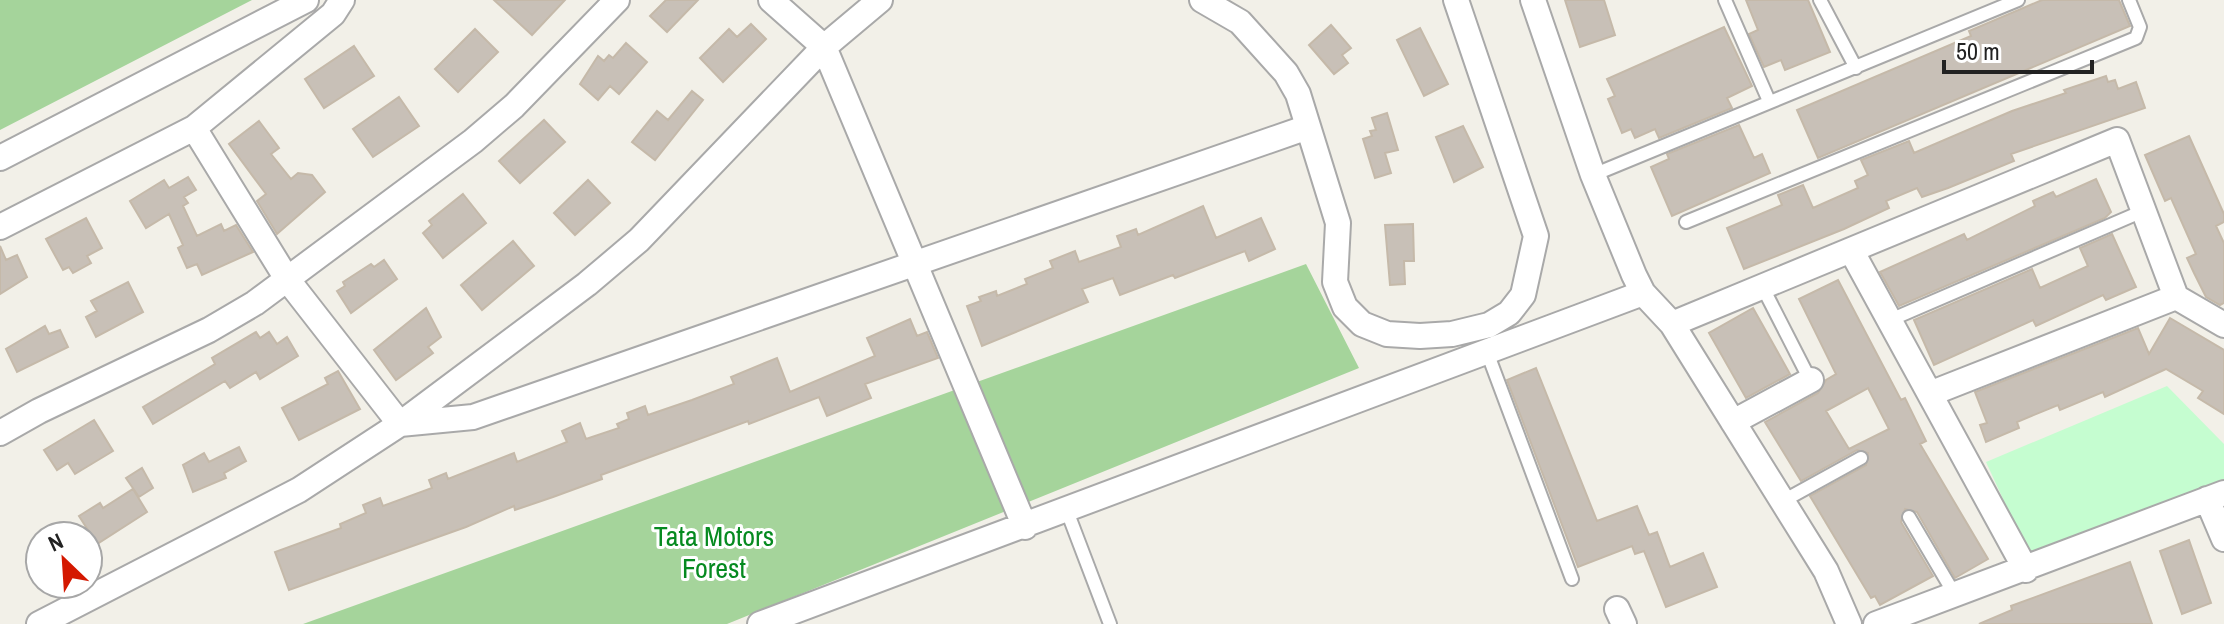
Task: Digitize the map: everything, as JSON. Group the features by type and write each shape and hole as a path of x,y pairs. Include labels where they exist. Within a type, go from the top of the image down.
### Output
{"street":[{"path":"0,158 306,0"},
{"path":"0,227 194,128 333,14 342,0"},
{"path":"0,433 39,411 209,330 287,279 514,106 617,0"},
{"path":"771,0 824,47 1025,527"},
{"path":"39,624 299,490 400,424 587,284 639,240 824,47 880,0"},
{"path":"1202,0 1240,22 1263,45 1298,94 1338,223 1335,282 1345,307 1362,324 1387,334 1420,336 1452,334 1489,325 1509,313 1523,295 1536,236 1456,0"},
{"path":"1533,0 1593,175 1643,293 1672,324 1783,501 1826,571 1849,624"},
{"path":"400,424 473,417 1308,127"},
{"path":"194,128 287,279 400,424"},
{"path":"1672,324 2117,140 2176,297 2224,325"},
{"path":"1851,250 1932,393 2026,570"},
{"path":"760,624 1643,293"},
{"path":"1932,393 2176,297"},
{"path":"1733,422 1809,376"},
{"path":"1876,624 2216,496 2224,539"}],"lane":[{"path":"1725,0 1769,101"},
{"path":"1820,0 1856,68"},
{"path":"1593,175 2018,0"},
{"path":"1686,222 2136,38 2140,27 2129,0"},
{"path":"1890,320 2143,211"},
{"path":"1762,285 1809,376"},
{"path":"1487,352 1572,579"},
{"path":"1783,501 1861,458"},
{"path":"1067,511 1110,624"},
{"path":"1909,517 1955,595"}],"green space":[{"path":"0,0 252,0 0,130"},
{"name":"Tata Motors Forest","path":"1306,264 1359,368 727,624 303,624"},
{"path":"2167,386 2224,444 2224,485 2031,560 1986,462"}],"building":[{"path":"494,0 565,0 532,35"},
{"path":"666,0 698,0 667,32 650,16"},
{"path":"1565,0 1604,0 1615,35 1580,47"},
{"path":"1746,0 1808,0 1830,52 1785,70 1781,60 1764,67 1749,34 1758,30"},
{"path":"2042,0 2119,0 2130,26 1818,158 1797,110 1971,36 1969,31"},
{"path":"751,24 766,39 723,82 700,58 729,29 737,37"},
{"path":"1331,25 1351,48 1342,55 1348,63 1334,74 1309,45"},
{"path":"1724,27 1752,86 1727,98 1732,108 1659,138 1655,129 1635,138 1631,129 1622,133 1608,99 1615,96 1607,79"},
{"path":"1420,28 1448,84 1424,96 1397,40"},
{"path":"475,29 498,52 458,92 435,69"},
{"path":"626,43 647,62 619,94 610,86 598,100 580,84 598,56 604,61 609,55 613,58"},
{"path":"354,46 374,76 324,108 305,79"},
{"path":"2106,76 2108,82 2115,80 2118,89 2136,82 2145,108 2011,154 2014,161 1948,188 1922,197 1917,188 1886,201 1889,208 1744,269 1727,228 1782,205 1778,195 1803,185 1813,208 1858,188 1855,181 1868,175 1861,160 1909,141 1914,153 2012,111 2066,93 2064,90"},
{"path":"692,91 703,100 655,160 632,142 657,111 668,120"},
{"path":"399,97 419,126 373,157 353,129"},
{"path":"1387,113 1398,150 1385,153 1391,173 1375,178 1363,139 1372,136 1370,131 1376,130 1372,118"},
{"path":"544,120 565,142 520,183 499,161"},
{"path":"259,121 279,148 271,154 291,179 298,173 312,175 325,192 277,234 257,201 266,194 229,144"},
{"path":"1739,125 1754,158 1762,154 1770,173 1672,216 1651,167 1669,159 1667,154"},
{"path":"1463,126 1483,167 1454,182 1436,137"},
{"path":"2189,136 2224,214 2224,222 2216,226 2224,243 2224,303 2220,305 2206,297 2194,273 2187,258 2196,254 2171,198 2165,201 2145,155"},
{"path":"188,177 196,190 184,197 188,203 183,206 197,236 221,224 224,231 236,225 253,252 202,275 197,264 187,268 178,248 183,245 169,214 146,228 130,201 164,180 169,188"},
{"path":"2096,179 2111,212 2105,218 1899,306 1880,272 1964,234 1967,240 2035,206 2033,201 2053,192 2056,197"},
{"path":"588,180 610,203 575,235 554,213"},
{"path":"463,194 486,223 443,258 423,233 432,225 429,221"},
{"path":"1203,206 1216,238 1261,218 1275,249 1249,261 1245,251 1120,295 1113,278 1082,289 1088,302 982,346 967,306 981,301 979,297 996,291 997,296 1027,284 1025,279 1053,268 1050,261 1075,251 1079,262 1121,247 1117,236 1136,229 1138,235"},
{"path":"86,218 102,248 87,256 91,263 73,273 69,267 63,270 46,239"},
{"path":"1413,224 1414,261 1404,261 1405,284 1390,285 1385,225"},
{"path":"2112,234 2136,287 2106,300 2103,295 2036,326 2033,320 1934,365 1914,320 2032,269 2040,288 2088,266 2080,248"},
{"path":"513,241 534,266 482,310 461,285"},
{"path":"0,246 6,260 17,255 27,277 0,294"},
{"path":"384,260 397,279 351,313 337,291 345,286 343,282 371,264 374,267"},
{"path":"1838,280 1901,400 1905,398 1926,441 1920,444 1988,559 1955,578 1917,512 1905,509 1901,522 1933,576 1880,605 1875,596 1871,598 1810,496 1866,465 1868,453 1857,450 1801,481 1765,422 1818,393 1826,380 1836,374 1799,299","holes":["1868,388 1889,429 1849,449 1826,411"]},
{"path":"128,282 143,312 96,337 86,317 97,311 91,301"},
{"path":"426,308 441,337 428,347 433,353 396,380 374,350"},
{"path":"1753,308 1790,374 1746,398 1709,333"},
{"path":"2170,318 2224,350 2224,414 2198,398 2203,391 2166,369 2105,397 2103,392 2060,410 2058,405 2017,422 2019,428 1986,442 1980,425 1987,423 1975,392 2138,328 2149,354"},
{"path":"910,319 917,336 927,332 938,358 865,384 871,398 827,416 819,397 601,475 602,479 553,497 515,510 514,506 466,527 289,590 275,552 341,528 340,524 366,513 363,505 380,498 383,506 432,488 429,480 446,473 448,479 514,453 517,462 567,442 562,431 580,423 586,439 619,428 617,424 629,419 627,413 645,406 648,415 692,400 734,384 731,377 777,358 790,392 875,356 867,338"},
{"path":"45,326 49,334 60,330 68,347 17,372 6,349"},
{"path":"256,332 260,338 269,332 277,344 287,337 298,356 260,379 256,372 230,388 225,381 153,424 143,407 215,364 212,358"},
{"path":"1536,368 1597,521 1637,506 1649,535 1657,532 1670,567 1703,553 1717,587 1666,607 1644,551 1635,554 1632,546 1578,567 1507,380"},
{"path":"338,371 360,409 299,440 282,408 328,384 325,378"},
{"path":"94,420 113,451 75,474 68,463 57,470 44,450"},
{"path":"239,447 246,461 224,473 226,478 193,492 183,465 204,453 209,462"},
{"path":"142,468 153,488 139,497 126,478"},
{"path":"133,489 147,512 104,540 104,520 82,520 79,516 100,503 103,508"},
{"path":"2189,540 2211,603 2182,614 2160,551"},
{"path":"2130,562 2152,624 1979,624 2012,610 2011,606"}]}
